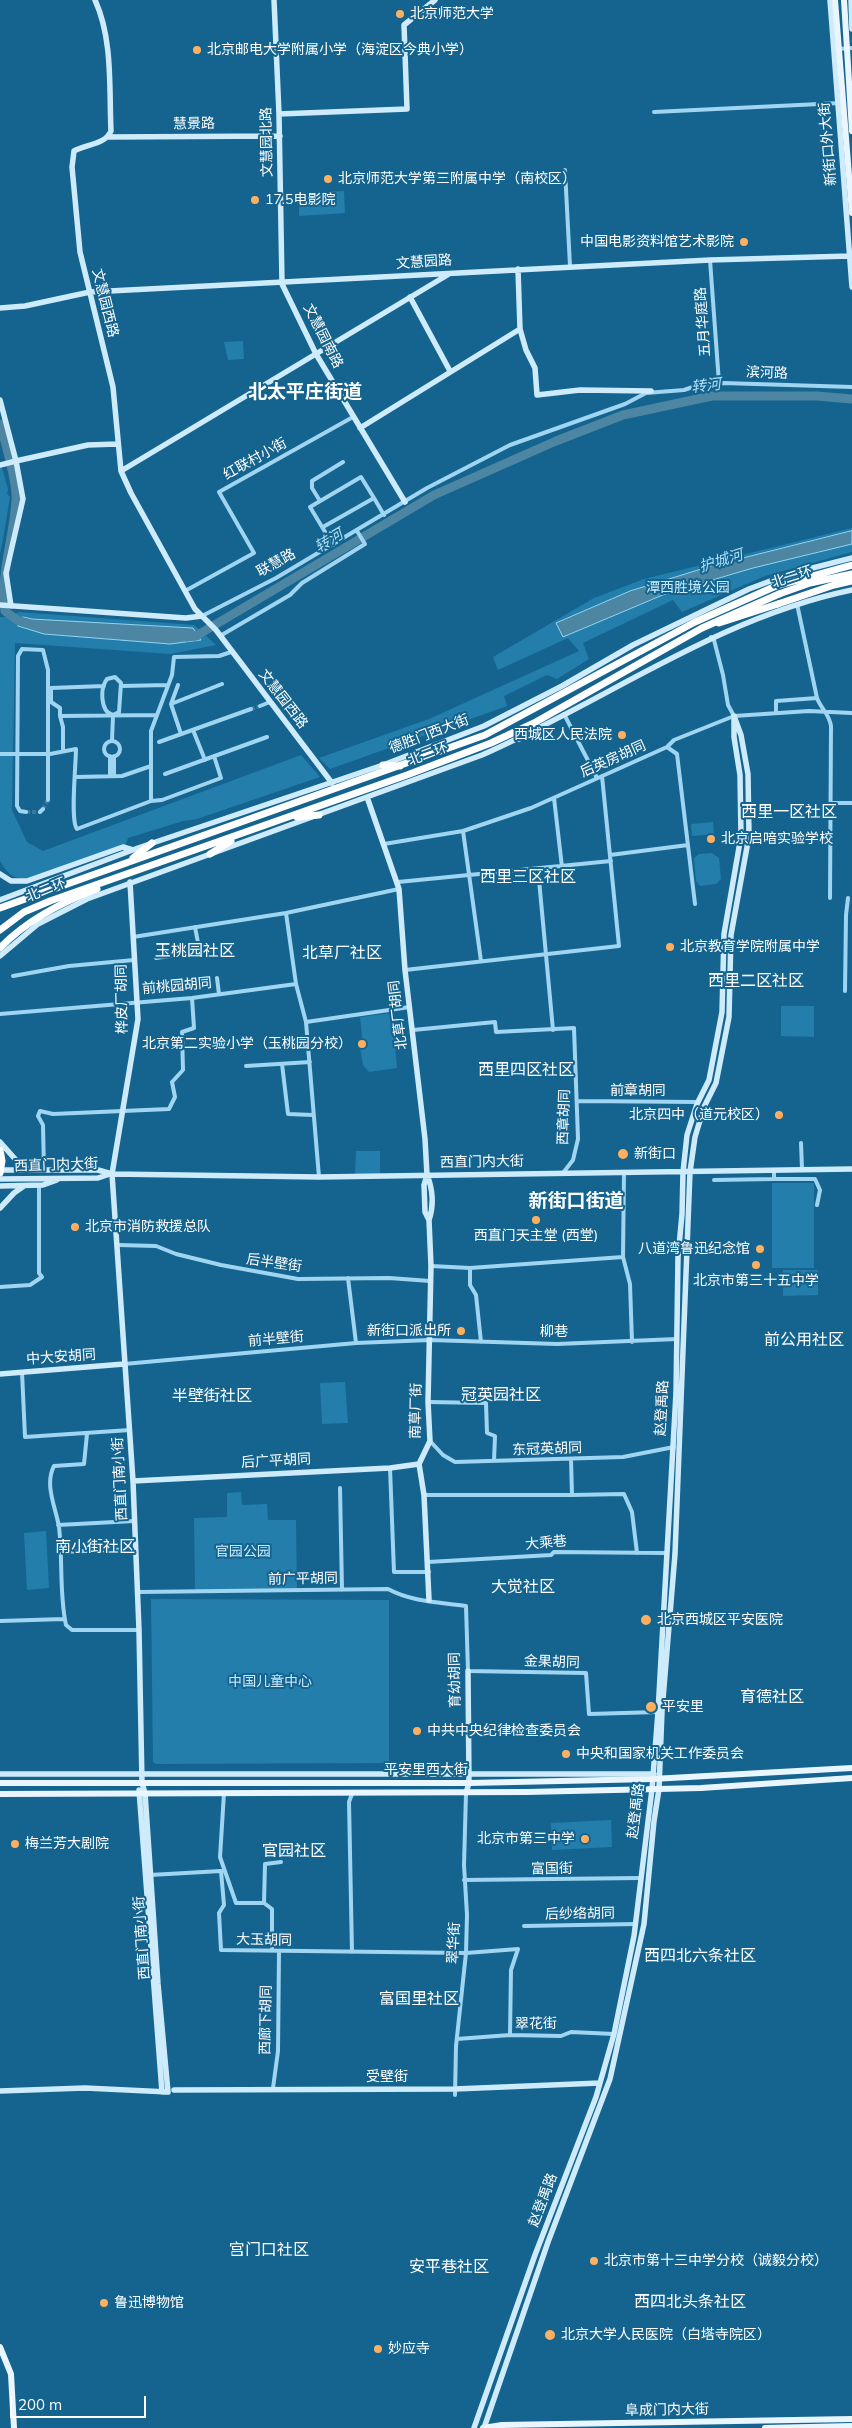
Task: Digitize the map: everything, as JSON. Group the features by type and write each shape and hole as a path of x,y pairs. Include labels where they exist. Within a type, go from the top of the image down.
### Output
{"highway":[{"name":"北二环","path":"0,908 486,735 695,622 776,586 852,565"},
{"name":"北二环","path":"0,930 35,907 128,872 417,772 490,743 534,723 702,628 779,594 810,583 852,574"},
{"path":"702,628 834,585 852,581"},
{"path":"506,723 520,709"},
{"path":"519,738 534,723"},
{"path":"383,764 403,766"},
{"path":"284,819 319,815"},
{"path":"210,854 246,832"},
{"path":"128,861 152,843"},
{"path":"0,948 14,935 38,918 82,895 115,882 128,872"},
{"path":"0,1150 2,1164 0,1172"}],"main road":[{"name":"新街口外大街","path":"834,0 838,49 839,103 852,213"},
{"name":"新街口外大街","path":"844,0 849,48 852,131"},
{"name":"平安里西大街","path":"0,1783 469,1783 852,1768"},
{"name":"平安里西大街","path":"0,1794 466,1793 659,1789 852,1778"},
{"path":"0,2346 11,2374 14,2428"},
{"path":"0,2356 8,2376 9,2428"},
{"name":"阜成门内大街","path":"483,2428 502,2425 852,2419"},
{"path":"764,2428 852,2426"}],"street":[{"path":"95,0 100,11 107,50 111,131 108,138"},
{"name":"文慧园北路","path":"274,0 280,136 282,284"},
{"path":"279,114 407,109 404,25 435,0"},
{"name":"新街口外大街","path":"830,0 852,287"},
{"path":"851,0 852,29"},
{"path":"838,49 849,48"},
{"path":"654,112 839,103"},
{"name":"慧景路","path":"108,138 280,136"},
{"name":"文慧园西路","path":"108,138 81,146 74,151 72,158 80,252 113,387 121,472 196,610 216,630 332,782"},
{"path":"565,170 570,266"},
{"name":"文慧园路","path":"0,308 25,306 90,292 282,284 570,266 850,256"},
{"name":"五月华庭路","path":"710,260 718,383"},
{"path":"518,269 520,329 526,350 535,368 537,395 580,390 651,391"},
{"path":"121,472 450,273"},
{"name":"文慧园南路","path":"282,284 316,354 405,502"},
{"path":"410,297 450,371"},
{"path":"360,428 520,329"},
{"name":"滨河路","path":"651,391 682,390 699,385 718,383 852,387"},
{"name":"联慧路","path":"0,605 186,618 202,616 276,578 358,532 405,502 517,442 625,404 651,391"},
{"path":"0,400 16,460 22,499 6,573 9,606"},
{"name":"红联村小街","path":"185,591 254,553 219,492 353,417"},
{"path":"0,464 88,445 117,444"},
{"path":"320,501 312,488 312,481 343,462"},
{"path":"333,545 310,507 320,501 361,477 384,515"},
{"path":"323,527 374,498"},
{"path":"220,636 290,595 302,583 366,544 358,532"},
{"name":"德胜门西大街","path":"0,900 152,843 332,782 484,726 520,709 619,652 682,620 789,574 852,558"},
{"path":"789,574 817,698 820,706 827,712 831,726 830,898"},
{"path":"0,956 21,936 47,919 82,901 482,755 519,738 711,637 797,604 852,590"},
{"path":"711,637 714,640 723,675 728,705 734,716"},
{"path":"26,812 20,811 17,807 19,652 22,649 42,649 48,670 48,800"},
{"path":"151,801 151,732 173,672 174,657 219,656 231,652"},
{"path":"112,677 119,680 121,686 121,710 113,715 107,713 104,708 104,686 106,680 112,677"},
{"path":"171,704 222,684"},
{"path":"121,686 168,685"},
{"path":"178,685 171,704 182,734"},
{"path":"63,751 63,728 60,708 51,702 52,688 104,686"},
{"path":"776,712 776,701 817,698"},
{"path":"260,706 270,702"},
{"path":"159,742 251,709"},
{"name":"后英房胡同","path":"384,844 462,831 531,808 667,747 674,740 734,716 776,712 852,713"},
{"path":"564,714 597,778"},
{"path":"112,741 113,715"},
{"path":"60,716 157,715"},
{"name":"赵登禹路","path":"474,2428 535,2255 600,2083 614,2034 636,1924 652,1789 658,1712 676,1393 683,1172 687,1135 698,1102 709,1080 722,1012 724,934 741,836 740,775 734,737 734,716"},
{"name":"赵登禹路","path":"483,2428 548,2242 610,2079 644,1924 654,1820 659,1789 662,1711 675,1554 690,1172 694,1137 704,1107 716,1083 729,1017 731,935 749,836 748,774 741,735 734,716"},
{"path":"193,730 205,760"},
{"path":"165,774 267,737"},
{"path":"112,741 117,743 120,748 119,753 112,756"},
{"path":"112,741 105,748 112,756 112,776"},
{"path":"667,747 677,754 694,904"},
{"path":"0,754 48,754 76,749 74,790 76,829 151,801 162,800 221,778 214,756"},
{"path":"76,777 127,775 151,766"},
{"path":"406,970 619,946 602,776"},
{"name":"北草厂胡同","path":"367,797 398,882 427,1175"},
{"path":"554,798 562,867"},
{"path":"831,803 852,803"},
{"path":"462,831 480,961"},
{"path":"610,855 688,845"},
{"path":"0,874 11,881 27,881 123,847 133,850"},
{"path":"398,882 468,877 611,861"},
{"path":"413,1030 495,1022 496,1032 553,1030 538,869"},
{"name":"桦皮厂胡同","path":"112,1174 137,1031 130,882"},
{"path":"132,937 286,913 399,889"},
{"path":"845,991 848,898"},
{"path":"286,913 296,984 306,1022 319,1177"},
{"path":"156,958 177,955 199,948 195,927"},
{"path":"13,976 69,966 134,960"},
{"path":"217,978 219,994"},
{"name":"前桃园胡同","path":"0,1014 136,1001 192,998 296,984"},
{"path":"44,1170 44,1125 38,1116 40,1111 53,1114 169,1109 175,1098 172,1082 183,1070 182,1032 194,1028 192,998"},
{"path":"306,1022 410,1007"},
{"name":"西章胡同","path":"553,1030 574,1028 578,1140 572,1160 563,1173"},
{"path":"246,1066 310,1062"},
{"path":"282,1064 288,1114 313,1115"},
{"name":"前章胡同","path":"577,1101 698,1102"},
{"path":"0,1142 16,1160 28,1169"},
{"path":"801,1144 802,1169"},
{"path":"0,1161 16,1160"},
{"name":"西直门内大街","path":"0,1172 28,1169 98,1170 112,1174 319,1177 852,1169"},
{"path":"774,1170 774,1179"},
{"path":"624,1172 624,1257 630,1284 632,1342"},
{"name":"西直门内大街","path":"0,1179 98,1178 112,1174"},
{"name":"西直门南小街","path":"112,1174 133,1481 140,1630 142,1793 168,2091"},
{"name":"南草厂街","path":"419,1464 430,1440 428,1402 431,1266 429,1220 425,1212 424,1194 427,1175"},
{"path":"0,1186 39,1185 60,1179"},
{"path":"714,1180 815,1179 820,1190 817,1205"},
{"path":"0,1208 14,1192 26,1185"},
{"path":"0,1287 30,1285 42,1277 39,1273 39,1185"},
{"name":"后半壁街","path":"118,1245 156,1246 176,1254 220,1265 298,1279 389,1278 430,1281"},
{"path":"431,1266 470,1268 624,1257"},
{"path":"470,1268 470,1285 476,1295 481,1342"},
{"path":"348,1278 356,1343"},
{"name":"柳巷","path":"430,1340 557,1344 632,1342 677,1338"},
{"name":"前半壁街","path":"124,1364 356,1343 430,1340"},
{"name":"中大安胡同","path":"0,1374 124,1364"},
{"path":"22,1372 25,1438 130,1430"},
{"path":"428,1402 486,1403 488,1433 495,1436 494,1461"},
{"path":"87,1434 84,1464 54,1466 50,1473 53,1507 58,1525 64,1619 66,1625 72,1630 140,1630"},
{"name":"东冠英胡同","path":"430,1440 444,1456 455,1462 623,1457 679,1447"},
{"path":"571,1459 572,1495"},
{"path":"419,1464 424,1495 429,1600"},
{"name":"后广平胡同","path":"133,1481 390,1468 419,1464"},
{"path":"390,1468 394,1572 428,1572"},
{"path":"340,1488 342,1590"},
{"path":"424,1495 624,1494 632,1512 637,1553"},
{"path":"58,1525 134,1520"},
{"path":"60,1552 136,1549"},
{"name":"大乘巷","path":"428,1562 551,1555 554,1552 666,1553"},
{"name":"前广平胡同","path":"138,1592 388,1589 400,1596 416,1600 429,1600 466,1606"},
{"name":"育幼胡同","path":"466,1606 469,1774 466,1793"},
{"path":"0,1621 64,1619"},
{"name":"金果胡同","path":"468,1671 586,1672 589,1714 658,1712"},
{"path":"0,1774 652,1776"},
{"path":"224,1793 220,1857 236,1903 264,1903 272,1908 272,1950"},
{"name":"翠华街","path":"455,2092 457,2039 466,1953 467,1915 464,1880 466,1793"},
{"path":"352,1794 349,1802 352,1952"},
{"path":"264,1903 265,1864 281,1862"},
{"name":"大玉胡同","path":"148,1875 221,1871 224,1905 219,1913 220,1950 466,1953 518,1949 511,1970 510,2035"},
{"name":"富国街","path":"464,1880 640,1878"},
{"name":"后纱络胡同","path":"524,1926 636,1924"},
{"name":"西廊下胡同","path":"273,2088 278,2051 279,1952"},
{"name":"翠花街","path":"457,2039 510,2035 561,2036 571,2032 614,2034"},
{"name":"受壁街","path":"0,2091 85,2088 168,2091 455,2092 600,2083"}],"green space":[{"path":"344,191 345,213 299,216 299,193"},
{"path":"243,341 244,359 228,360 224,342"},
{"path":"0,461 8,489 7,494 10,497 0,554"},
{"name":"潭西胜境公园","path":"852,528 852,552 765,576 682,612 673,600 583,643 589,659 557,679 547,675 504,696 507,706 330,769 319,758 429,719 579,651 568,638 498,670 493,657 594,598 644,579"},
{"path":"19,612 194,625 216,645 170,654 15,643 12,810 27,842 43,851 301,755 320,777 197,819 183,821 128,838 125,846 29,879 12,875 0,861 0,617 8,617"},
{"path":"713,822 714,834 692,836 691,824"},
{"path":"712,853 719,858 721,879 716,884 700,886 696,881 694,858 699,854"},
{"path":"781,1006 814,1006 814,1037 781,1036"},
{"path":"392,1013 397,1068 369,1072 363,1065 360,1048 363,1046 360,1017"},
{"path":"356,1151 380,1151 380,1174 355,1174"},
{"path":"772,1183 814,1183 814,1268 772,1268"},
{"path":"783,1270 818,1270 818,1295 783,1296"},
{"path":"345,1382 348,1423 322,1424 320,1383"},
{"name":"官园公园","path":"241,1492 242,1505 267,1504 268,1520 296,1520 297,1590 195,1591 194,1518 227,1517 227,1493"},
{"path":"46,1531 49,1588 27,1590 24,1533"},
{"name":"中国儿童中心","path":"151,1599 389,1600 389,1763 156,1764 153,1762"},
{"path":"611,1820 612,1847 552,1850 551,1823"}],"shaded area":[{"path":"852,531 852,544 753,568 665,594 563,637 556,623 630,591 711,566"},
{"path":"23,617 193,628 201,640 170,644 44,634 18,626"}],"waterway":[{"name":"转河","path":"187,637 196,636 434,495 556,441 623,415 712,396 817,396 852,399"},
{"name":"转河","path":"0,424 8,451 16,493 15,514 4,583 5,611 17,620 30,624"}],"tunnel":[{"path":"251,709 260,706"},
{"path":"43,809 48,800"},
{"path":"26,812 40,812"}],"place":[{"name":"北京师范大学","path":"400,14"},
{"name":"北京邮电大学附属小学（海淀区今典小学）","path":"197,50"},
{"name":"北京师范大学第三附属中学（南校区）","path":"328,179"},
{"name":"17.5电影院","path":"255,200"},
{"name":"中国电影资料馆艺术影院","path":"744,242"},
{"name":"西城区人民法院","path":"622,735"},
{"name":"北京启喑实验学校","path":"711,839"},
{"name":"北京教育学院附属中学","path":"670,947"},
{"name":"北京第二实验小学（玉桃园分校）","path":"362,1044"},
{"name":"北京四中（道元校区）","path":"779,1115"},
{"name":"新街口","path":"623,1154"},
{"name":"西直门天主堂 (西堂)","path":"536,1220"},
{"name":"北京市消防救援总队","path":"75,1227"},
{"name":"八道湾鲁迅纪念馆","path":"760,1249"},
{"name":"北京市第三十五中学","path":"756,1265"},
{"name":"新街口派出所","path":"461,1331"},
{"name":"北京西城区平安医院","path":"646,1620"},
{"name":"平安里","path":"651,1707"},
{"name":"中共中央纪律检查委员会","path":"417,1731"},
{"name":"中央和国家机关工作委员会","path":"566,1754"},
{"name":"北京市第三中学","path":"585,1839"},
{"name":"梅兰芳大剧院","path":"15,1844"},
{"name":"北京市第十三中学分校（诚毅分校）","path":"594,2261"},
{"name":"鲁迅博物馆","path":"104,2303"},
{"name":"北京大学人民医院（白塔寺院区）","path":"550,2335"},
{"name":"妙应寺","path":"378,2349"}],"district":[{"name":"北太平庄街道","path":"305,392"},
{"name":"西里一区社区","path":"789,812"},
{"name":"西里三区社区","path":"528,877"},
{"name":"玉桃园社区","path":"195,951"},
{"name":"北草厂社区","path":"342,953"},
{"name":"西里二区社区","path":"756,981"},
{"name":"西里四区社区","path":"526,1070"},
{"name":"新街口街道","path":"576,1201"},
{"name":"前公用社区","path":"804,1340"},
{"name":"冠英园社区","path":"501,1395"},
{"name":"半壁街社区","path":"212,1396"},
{"name":"南小街社区","path":"95,1547"},
{"name":"大觉社区","path":"523,1587"},
{"name":"育德社区","path":"772,1697"},
{"name":"官园社区","path":"294,1851"},
{"name":"西四北六条社区","path":"700,1956"},
{"name":"富国里社区","path":"419,1999"},
{"name":"宫门口社区","path":"269,2250"},
{"name":"安平巷社区","path":"449,2267"},
{"name":"西四北头条社区","path":"690,2302"}],"water label":[{"name":"护城河","path":"721,561"}]}
